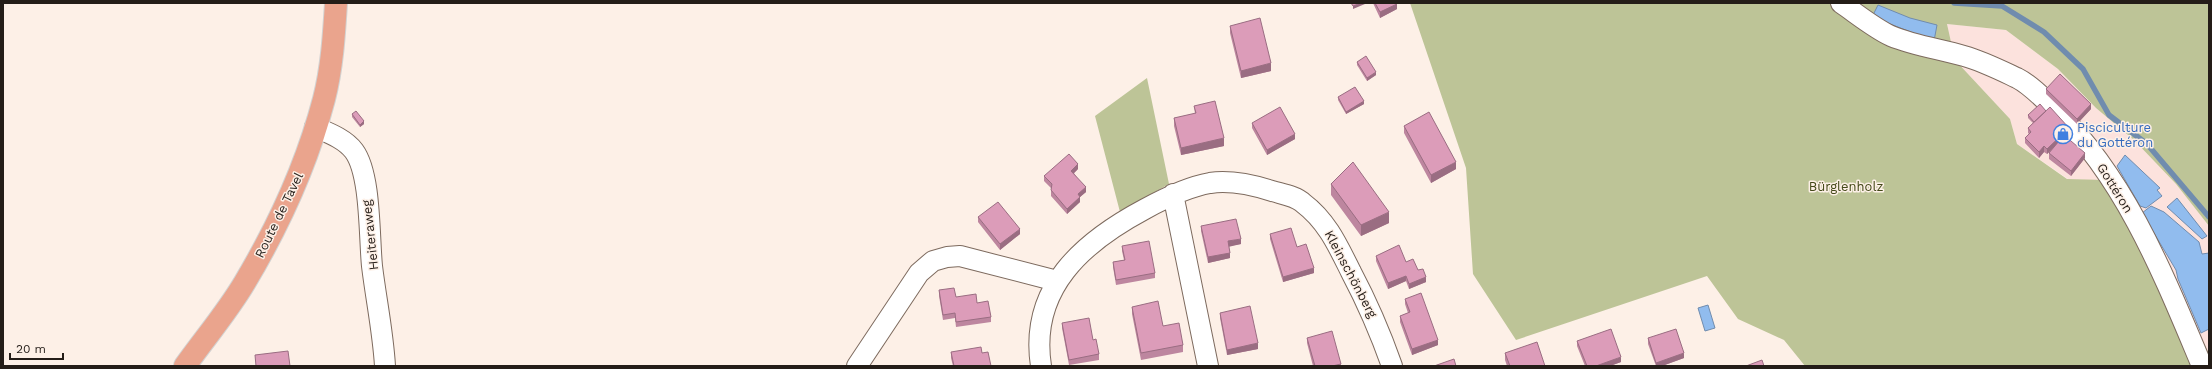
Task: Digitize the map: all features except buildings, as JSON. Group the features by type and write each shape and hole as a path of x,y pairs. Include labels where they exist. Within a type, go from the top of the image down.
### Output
{"main road":[{"name":"Route de Tavel","path":"185,366 245,283 286,206 302,168 324,98 333,46 336,3"}],"street":[{"name":"Gottéron","path":"1841,3 1890,35 1917,46 1966,56 2019,79 2048,103 2074,129 2108,174 2137,224 2171,293 2202,366"},
{"name":"Heiteraweg","path":"315,127 334,135 347,144 354,151 359,160 367,201 372,266 385,366"},
{"name":"Kleinschönberg","path":"1041,366 1039,352 1042,321 1057,281 1080,252 1124,220 1173,194 1210,183 1250,184 1302,202 1330,230 1376,321 1392,366"},
{"path":"1173,194 1208,366"},
{"path":"857,366 919,273 933,261 947,257 960,256 1057,281"}],"shaded area":[{"name":"Pisciculture du Gottéron","path":"1947,24 2006,30 2058,69 2096,108 2134,140 2176,184 2209,226 2209,354 2200,335 2106,181 2068,179 2017,144 2010,119 1955,60"}],"green space":[{"name":"Bürglenholz","path":"1410,3 2209,3 2209,226 2176,184 2134,140 2096,108 2058,69 2006,30 1947,24 1955,60 2010,119 2017,144 2067,179 2106,180 2144,245 2200,335 2209,354 2209,366 1805,366 1784,340 1738,319 1707,276 1516,340 1473,274 1466,168"},
{"path":"1147,78 1169,184 1120,212 1095,116"}],"water":[{"path":"1878,5 1910,18 1937,25 1934,41 1872,17"},
{"path":"2125,155 2160,188 2157,190 2162,196 2146,208 2140,206 2117,166"},
{"path":"2177,198 2207,236 2202,239 2167,207"},
{"path":"2151,206 2164,212 2199,242 2202,254 2209,253 2209,329 2201,333 2178,279 2176,270 2142,213"},
{"path":"1708,305 1715,328 1705,331 1698,308"}],"waterway":[{"path":"1954,3 2002,6 2044,32 2083,69 2109,115 2147,144 2209,217"}],"place":[{"name":"Pisciculture du Gottéron","path":"2063,134"}]}
